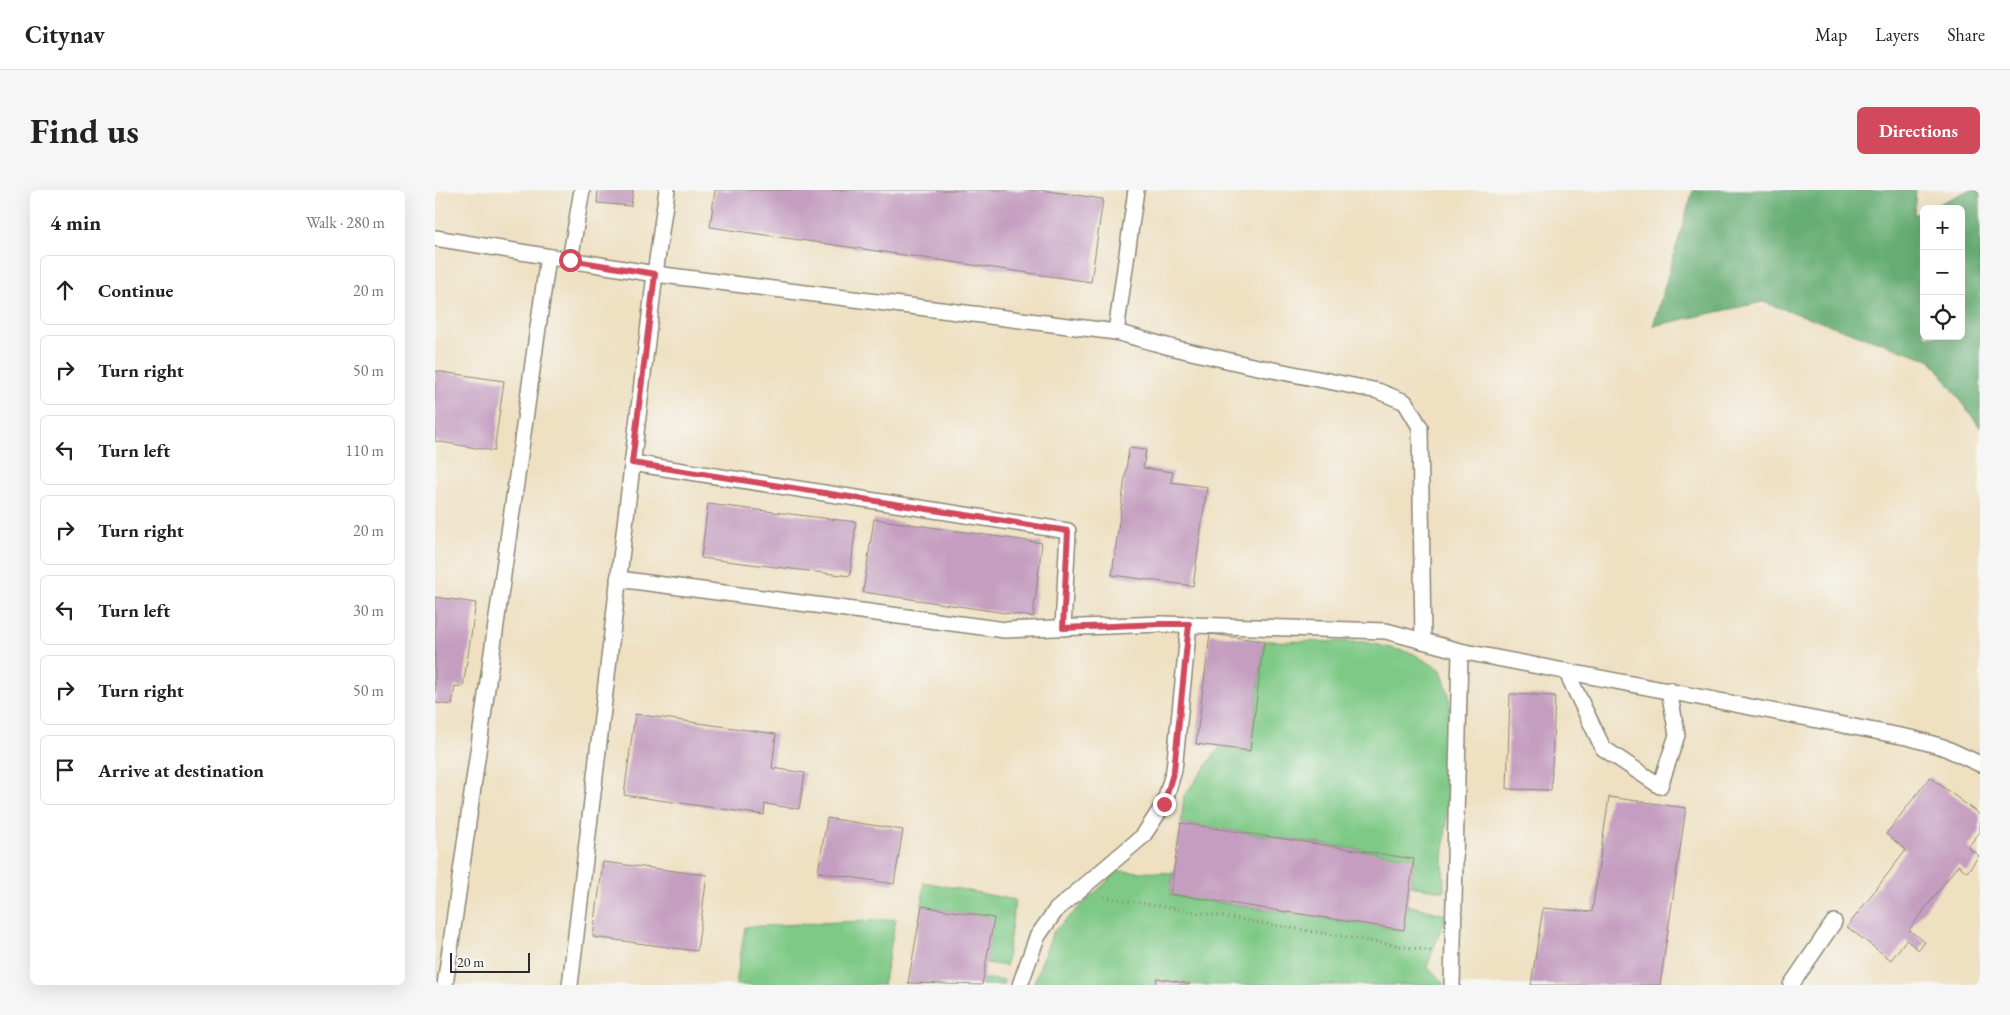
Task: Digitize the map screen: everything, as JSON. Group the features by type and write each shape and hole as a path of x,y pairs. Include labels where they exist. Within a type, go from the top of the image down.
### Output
{"lane":[{"path":"570,260 582,190"},
{"path":"570,985 655,274 667,190"},
{"path":"1116,332 1136,190"},
{"path":"435,238 655,274 1116,332 1204,355 1379,391 1405,402 1421,427 1423,641"},
{"path":"445,985 548,257"},
{"path":"632,463 1068,531 1063,628"},
{"path":"618,579 1005,630 1161,624 1386,630 1460,651 1911,738 1943,747 1980,764"},
{"path":"1020,985 1037,937 1056,910 1143,836 1164,804 1174,770 1189,624"},
{"path":"1452,985 1460,651"},
{"path":"1566,671 1603,748 1660,786 1677,734 1669,690"},
{"path":"1791,985 1834,922"}],"path":[{"path":"1077,893 1454,954"}],"green space":[{"path":"1693,190 1916,190 1914,215 1920,213 1920,340 1965,340 1965,205 1937,205 1969,190 1980,190 1980,427 1931,360 1763,302 1653,326"},
{"path":"1264,641 1365,642 1412,653 1441,670 1449,695 1450,718 1450,784 1443,859 1444,891 1410,886 1414,858 1181,823 1184,796 1220,747 1250,751"},
{"path":"1118,871 1173,873 1170,895 1403,930 1407,905 1446,915 1427,967 1444,985 1197,985 1157,979 1156,985 1033,985 1053,932"},
{"path":"924,882 1015,900 1006,966 986,963 993,918 922,906"},
{"path":"896,919 883,985 736,985 745,927"},
{"path":"983,979 1004,980 1003,985 982,985"}],"building":[{"path":"598,190 633,190 631,206 597,203"},
{"path":"715,190 1042,190 1103,199 1091,282 710,227"},
{"path":"435,371 504,381 494,451 435,441"},
{"path":"1129,448 1146,450 1143,468 1173,472 1171,482 1207,487 1193,586 1112,575"},
{"path":"708,504 856,522 850,576 701,558"},
{"path":"874,519 1042,543 1033,617 863,592"},
{"path":"435,597 476,603 463,687 455,686 452,705 435,703"},
{"path":"1210,634 1264,641 1250,751 1196,744"},
{"path":"1510,694 1555,696 1551,790 1507,789"},
{"path":"635,714 776,734 772,768 805,773 799,809 765,804 764,815 624,795"},
{"path":"1930,777 1980,815 1980,832 1968,847 1979,856 1967,872 1958,865 1909,930 1925,942 1919,950 1906,940 1891,960 1847,927 1906,850 1886,834"},
{"path":"1609,797 1686,808 1660,985 1531,985 1543,908 1592,912"},
{"path":"827,818 903,830 894,884 818,872"},
{"path":"1181,823 1414,859 1404,930 1170,894"},
{"path":"603,862 707,875 697,951 593,937"},
{"path":"922,906 994,918 982,985 908,983"},
{"path":"1157,978 1190,984 1190,985 1156,985"}],"route":[{"path":"570,260 655,274 632,463 1068,531 1063,628 1189,624 1174,770 1164,804"}]}
